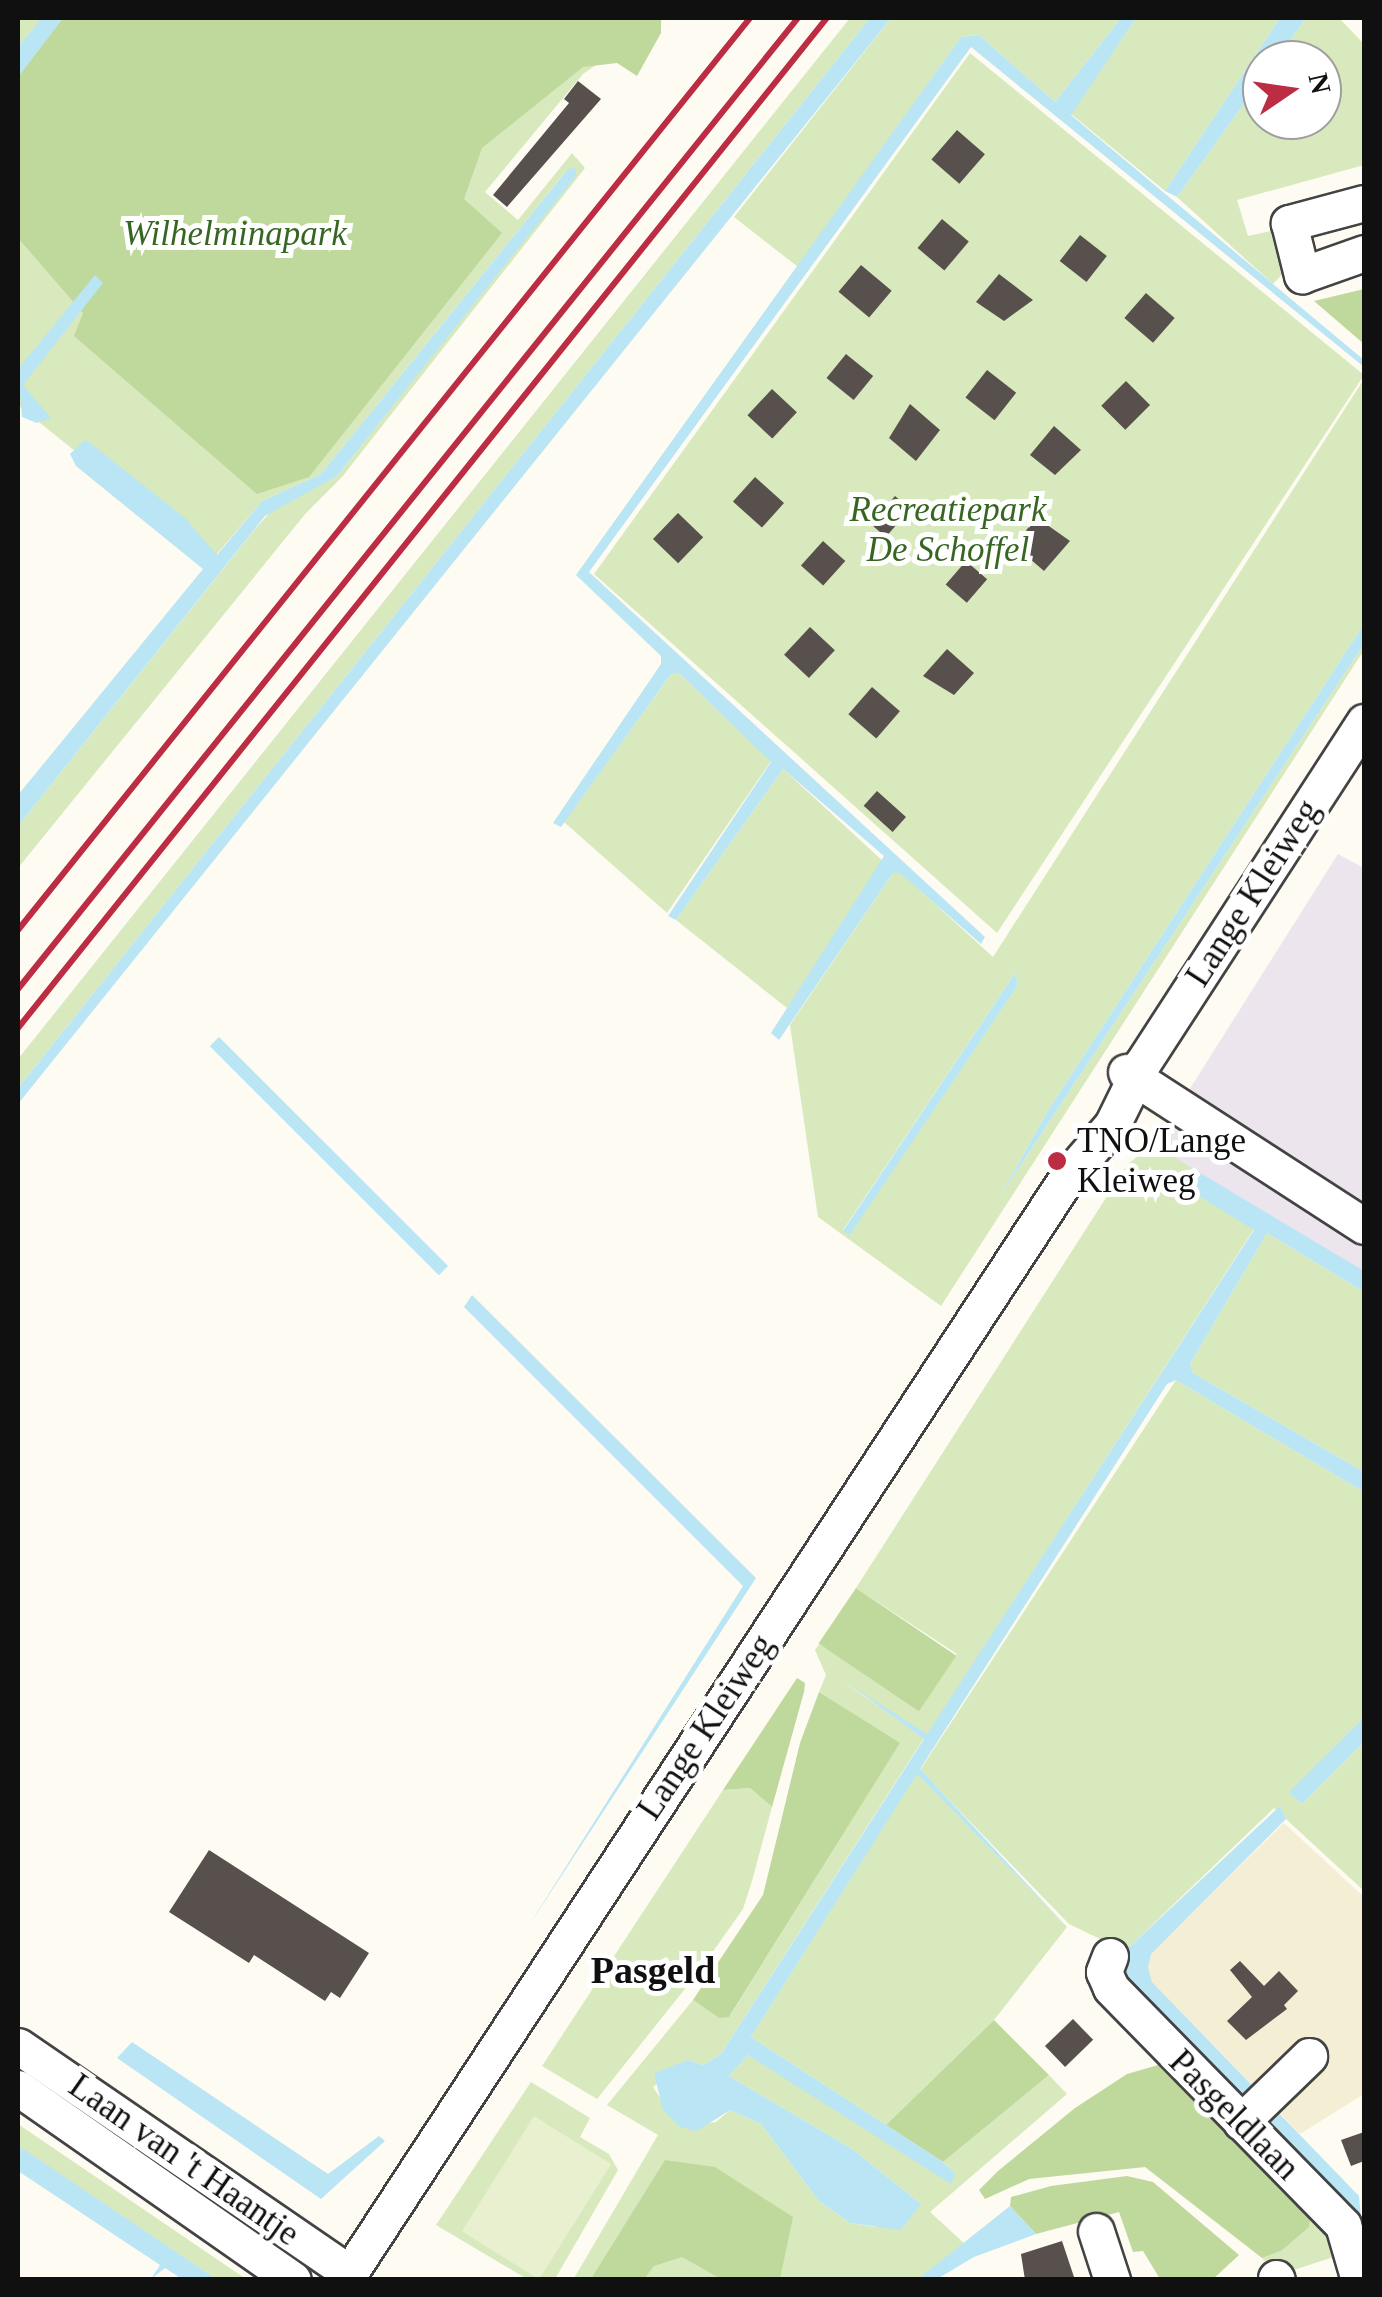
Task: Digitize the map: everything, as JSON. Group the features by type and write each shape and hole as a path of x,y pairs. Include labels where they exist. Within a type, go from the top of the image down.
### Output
{"street":[{"path":"1364,202 1288,223 1302,275 1364,253"},
{"name":"Lange Kleiweg","path":"348,2276 1068,1176 1075,1152 1134,1073 1364,722"},
{"path":"1134,1073 1364,1200"},
{"path":"1134,1073 1364,1226"},
{"name":"Pasgeldlaan","path":"1110,1956 1104,1972 1110,1988 1252,2112 1343,2226 1358,2280"},
{"path":"18,2088 28,2052"},
{"name":"Laan van 't Haantje","path":"28,2052 348,2276"},
{"path":"1252,2112 1309,2056"},
{"name":"Laan van 't Haantje","path":"18,2088 292,2280"},
{"path":"1096,2231 1112,2280"}],"shaded area":[{"path":"1338,854 1364,868 1364,1281 1150,1152"},
{"path":"1284,1823 1364,1897 1364,2094 1300,2134 1150,1980 1147,1966 1150,1954"}],"green space":[{"name":"Wilhelminapark","path":"18,18 665,18 583,74 485,192 518,220 572,153 585,168 342,477 306,513 18,868 18,826 255,529 275,507 337,476 575,175 567,170 321,474 262,501 211,561 18,405"},
{"name":"Wilhelminapark","path":"63,18 661,18 661,33 637,76 617,63 583,67 482,148 464,199 502,233 309,477 257,494 74,336 83,313 18,238 18,77"},
{"path":"850,18 870,18 18,1088 18,1059"},
{"path":"891,18 1121,18 1055,102 979,35 961,37 798,267 734,217"},
{"path":"1136,18 1280,18 1265,40 1242,40 1242,75 1165,191 1071,114"},
{"path":"1306,18 1339,18 1364,44 1364,165 1237,200 1248,236 1276,230 1287,269 1273,284 1177,197 1242,107 1242,140 1342,140 1342,40 1290,40"},
{"name":"Recreatiepark De Schoffel","path":"970,53 1364,375 997,933 594,574"},
{"path":"1364,289 1364,344 1314,301"},
{"path":"1364,379 1364,624 1049,1109 999,1198 1364,644 1364,650 941,1306 818,1217 790,1025 893,873 900,872 993,957","holes":["1015,973 1018,985 848,1235 843,1230"]},
{"path":"672,673 679,673 771,761 667,913 564,822"},
{"path":"783,769 885,863 787,1008 676,920"},
{"path":"1153,1144 1192,1168 1182,1185 1254,1229 927,1735 844,1682 924,1738 721,2054 703,2065 688,2060 653,2087 680,2127 716,2122 730,2110 761,2124 819,2201 850,2223 875,2227 921,2204 852,2149 729,2076 748,2055 949,2167 943,2162 1049,2075 1067,2094 930,2212 965,2244 918,2279 573,2280 658,2135 607,2105 693,2000 719,2018 730,2016 899,1744 819,1692 826,1675 815,1650 819,1644 918,1707 957,1654 856,1588 1127,1165"},
{"path":"1267,1233 1364,1292 1364,1472 1193,1373 1190,1364"},
{"path":"1176,1380 1364,1492 1364,1717 1290,1792 1302,1804 1364,1742 1364,1891 1274,1808 1125,1951 1069,1924 920,1770"},
{"path":"856,1588 956,1656 919,1711 819,1644"},
{"path":"797,1678 805,1683 804,1692 772,1807 750,1788 723,1790"},
{"path":"819,1692 900,1743 729,2017 719,2018 693,2000 763,1895 800,1743"},
{"path":"917,1773 1067,1927 994,2020 886,2125 751,2037"},
{"path":"750,1788 772,1807 752,1881 743,1909 700,1970 597,2099 542,2066 723,1790"},
{"path":"994,2020 1049,2075 943,2162 886,2125"},
{"path":"1165,2063 1214,2122 1236,2131 1311,2205 1309,2227 1281,2251 1262,2258 1145,2167 1029,2179 985,2199 979,2190 1075,2108 1127,2074"},
{"path":"531,2082 590,2118 580,2137 609,2154 618,2170 555,2279 527,2279 436,2225"},
{"path":"534,2116 611,2164 539,2280 462,2231"},
{"path":"18,2124 246,2279 216,2279 18,2147"},
{"path":"665,2160 715,2167 793,2217 780,2279 721,2279 682,2257 654,2266 644,2279 591,2279"},
{"path":"1127,2176 1153,2182 1239,2255 1213,2279 1160,2279 1143,2251 1133,2252 1119,2212 1036,2234 1010,2206 1011,2197 1051,2186"},
{"path":"1311,2205 1343,2254 1278,2275 1262,2258 1281,2251"}],"water":[{"path":"42,18 63,18 18,77 18,47"},
{"path":"870,18 891,18 18,1104 18,1088"},
{"path":"1121,18 1136,18 1071,115 1364,360 1364,367 971,47 589,572 985,937 981,944 900,873 893,873 779,1040 771,1033 884,856 783,769 676,920 668,916 771,762 679,673 671,674 561,827 553,823 661,664 661,656 576,575 961,37 979,35 1055,102"},
{"path":"1280,18 1306,18 1290,40 1265,40"},
{"path":"1242,75 1242,107 1177,197 1165,191"},
{"path":"576,168 576,176 337,476 265,516 18,826 18,795 203,569 76,466 70,454 85,440 94,446 186,519 217,555 262,501 321,474 568,169"},
{"path":"95,275 103,283 23,385 51,418 37,423 22,417 18,369"},
{"path":"1364,624 1364,644 999,1198 1049,1109"},
{"path":"1015,973 1018,985 849,1236 843,1231"},
{"path":"219,1037 448,1266 439,1275 210,1046"},
{"path":"1192,1168 1364,1271 1364,1292 1267,1233 1190,1364 1193,1373 1364,1472 1364,1492 1176,1380 1167,1384 920,1769 1067,1927 917,1774 751,2037 943,2162 955,2174 951,2184 748,2055 729,2076 852,2149 921,2204 901,2230 850,2223 819,2201 761,2124 730,2110 697,2131 680,2127 663,2110 654,2073 688,2060 703,2065 721,2054 924,1739 844,1681 927,1734 1254,1230 1181,1185"},
{"path":"472,1295 756,1578 526,1930 743,1586 464,1307"},
{"path":"1364,1717 1364,1742 1302,1804 1289,1792"},
{"path":"1280,1806 1286,1819 1151,1954 1148,1967 1152,1982 1359,2196 1364,2254 1122,1979 1125,1951"},
{"path":"132,2042 328,2174 379,2136 385,2141 321,2199 117,2058"},
{"path":"18,2147 216,2279 182,2279 165,2268 151,2279 160,2265 18,2171"},
{"path":"1010,2206 1036,2234 974,2257 937,2279 918,2279"}],"building":[{"path":"578,81 601,99 507,207 493,195 569,103 564,99"},
{"path":"957,130 985,154 959,184 931,159"},
{"path":"942,219 969,241 944,271 918,248"},
{"path":"1080,235 1107,256 1086,282 1060,261"},
{"path":"861,265 892,291 869,318 839,292"},
{"path":"999,274 1033,300 1004,321 976,302"},
{"path":"1146,293 1175,318 1153,343 1124,318"},
{"path":"846,354 873,376 854,400 826,378"},
{"path":"987,370 1016,393 995,420 965,398"},
{"path":"1126,381 1150,405 1125,430 1101,406"},
{"path":"772,389 797,412 772,439 747,415"},
{"path":"910,404 940,430 916,461 889,438"},
{"path":"1054,426 1081,450 1055,475 1030,455"},
{"path":"755,477 784,503 762,528 733,502"},
{"path":"895,496 910,509 886,537 871,524"},
{"path":"678,513 703,537 678,563 653,539"},
{"path":"1036,517 1070,541 1044,571 1015,546"},
{"path":"823,541 845,561 823,586 801,566"},
{"path":"966,561 987,579 967,603 946,584"},
{"path":"810,627 835,650 809,678 784,655"},
{"path":"947,649 974,673 954,695 923,676"},
{"path":"872,687 900,711 876,738 848,714"},
{"path":"877,791 906,817 893,832 864,806"},
{"path":"209,1850 369,1953 340,1998 331,1992 325,2001 254,1955 249,1963 169,1912"},
{"path":"1240,1961 1264,1986 1279,1971 1298,1991 1284,2005 1287,2009 1246,2040 1227,2021 1252,1997 1230,1970"},
{"path":"1073,2019 1093,2040 1065,2067 1045,2046"},
{"path":"1364,2132 1364,2161 1351,2166 1341,2140"},
{"path":"1062,2241 1075,2280 1025,2280 1021,2254"}],"railway":[{"path":"18,930 750,18"},
{"path":"18,989 798,18"},
{"path":"18,1028 827,18"}],"place":[{"name":"TNO/Lange Kleiweg","path":"1057,1161"}],"district":[{"name":"Pasgeld","path":"653,1971"}]}
